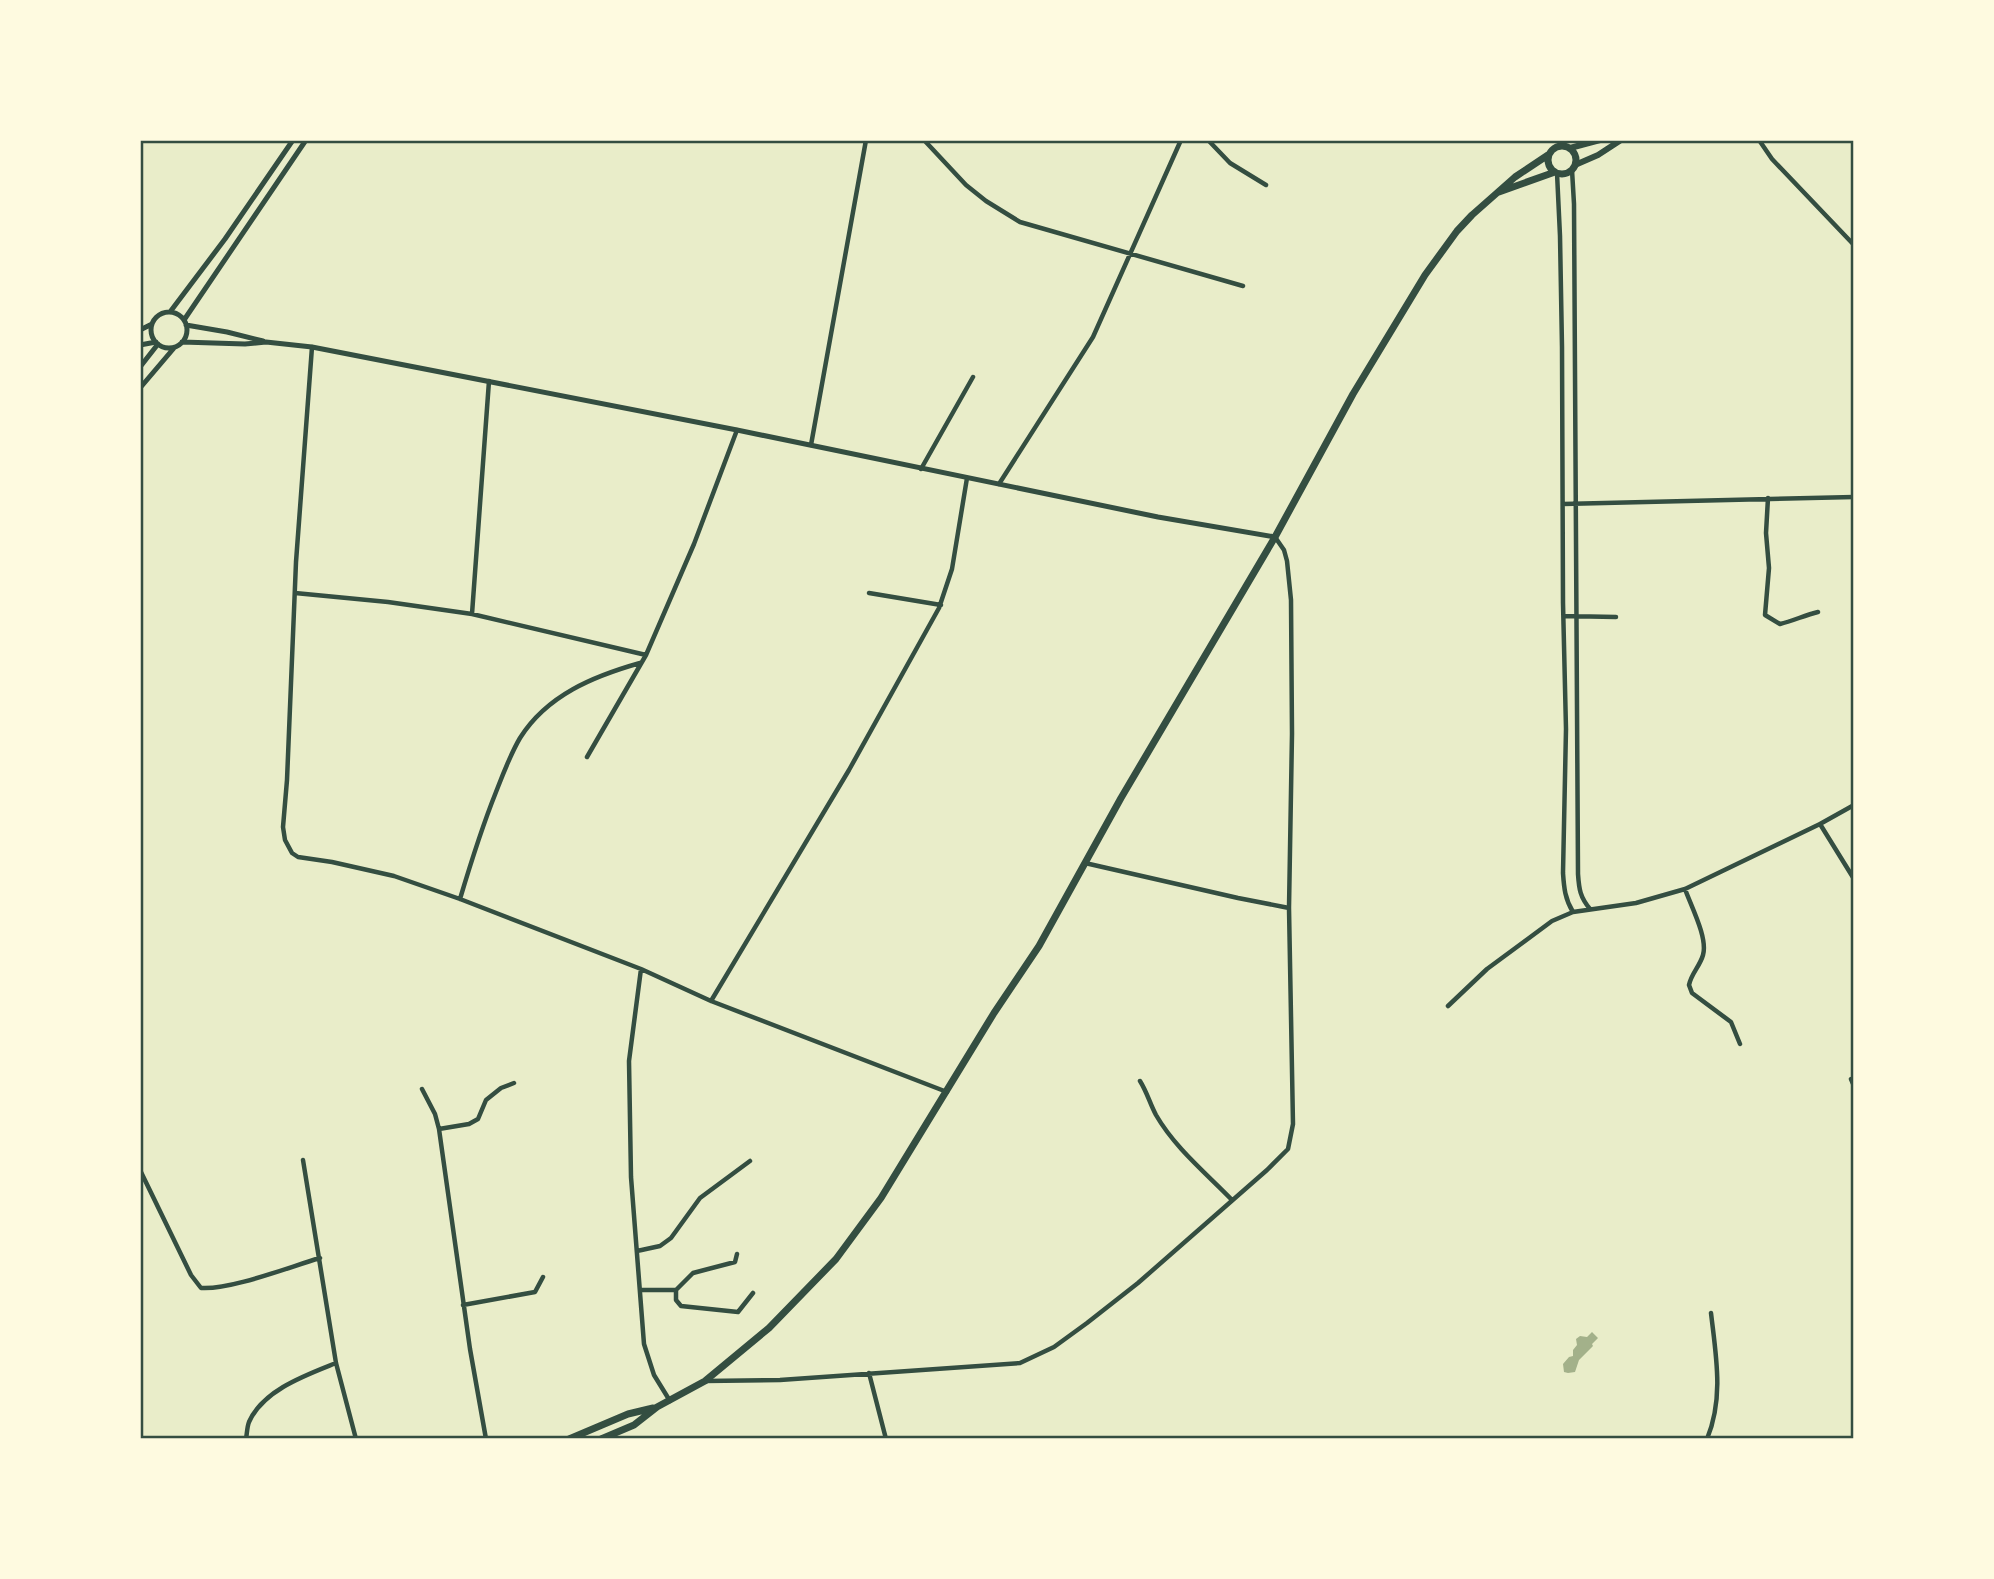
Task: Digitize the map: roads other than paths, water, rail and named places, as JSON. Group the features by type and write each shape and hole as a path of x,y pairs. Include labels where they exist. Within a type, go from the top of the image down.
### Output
{"main road":[{"path":"569,1439 628,1414 657,1407 705,1381 769,1328 836,1259 881,1198 994,1013 1039,946 1121,798 1275,537 1353,394 1425,275 1457,231 1495,193 1551,148 1600,140"},
{"path":"1551,148 1549,164 1556,172 1563,174 1621,140"},
{"path":"1567,144 1575,154 1574,168"},
{"path":"1495,193 1556,172"},
{"path":"601,1439 634,1425 657,1407"}],"street":[{"path":"170,312 225,240 293,140"},
{"path":"185,323 306,140"},
{"path":"811,445 866,140"},
{"path":"924,140 966,185 1020,222 1243,286"},
{"path":"999,484 1093,337 1181,140"},
{"path":"1208,140 1230,163 1266,185"},
{"path":"1759,140 1772,159 1854,245"},
{"path":"1574,168 1579,891 1590,909"},
{"path":"1556,172 1563,347 1566,755 1563,873 1564,892 1573,912"},
{"path":"140,330 152,324 159,315 170,312 177,314 185,323 187,332 182,342 174,347 140,388"},
{"path":"185,323 266,342 312,347 489,381 1158,517 1275,537 1280,543 1287,561 1292,600 1289,908 1292,1133 1284,1155 1138,1283 1087,1323 1042,1353 1020,1363 780,1380 705,1381"},
{"path":"152,324 152,334 157,343"},
{"path":"182,342 266,342"},
{"path":"140,367 157,343"},
{"path":"140,345 157,343 169,348 174,347"},
{"path":"312,347 302,468 283,827 287,847 298,858 332,862 394,876 460,899 641,969 711,1001 947,1092"},
{"path":"922,469 973,377"},
{"path":"472,614 489,381"},
{"path":"587,757 646,655 694,544 737,430"},
{"path":"711,1001 849,769 941,605 952,569 967,478"},
{"path":"1563,504 1854,497"},
{"path":"1768,498 1766,533 1769,568 1765,615 1780,624 1818,612"},
{"path":"295,593 472,614 646,655"},
{"path":"869,593 941,605"},
{"path":"1564,616 1616,617"},
{"path":"460,899 480,832 512,753 533,720 545,708 582,683 642,663"},
{"path":"1566,755 1577,755"},
{"path":"1448,1006 1487,968 1552,920 1573,912 1636,903 1685,889 1854,805"},
{"path":"1820,824 1854,879"},
{"path":"1085,863 1289,908"},
{"path":"1685,889 1704,946 1703,955 1689,985 1692,993 1731,1022 1740,1044"},
{"path":"641,969 629,1061 631,1177 644,1343 654,1375 670,1401"},
{"path":"1851,1079 1854,1086"},
{"path":"1140,1081 1156,1115 1177,1144 1232,1200"},
{"path":"439,1129 470,1124 478,1119 486,1100 501,1088 514,1083"},
{"path":"422,1089 435,1114 439,1129 463,1305 486,1439"},
{"path":"303,1160 336,1363 356,1439"},
{"path":"637,1251 660,1246 671,1238 701,1198 750,1161"},
{"path":"140,1170 191,1275 201,1288 212,1289 320,1258"},
{"path":"640,1290 676,1290 693,1273 735,1262 737,1254"},
{"path":"463,1305 535,1292 543,1276"},
{"path":"676,1290 676,1300 681,1306 738,1312 753,1293"},
{"path":"1707,1439 1719,1379 1711,1313"},
{"path":"246,1439 248,1423 260,1406 275,1393 308,1374 336,1363"},
{"path":"869,1373 886,1439"}]}
